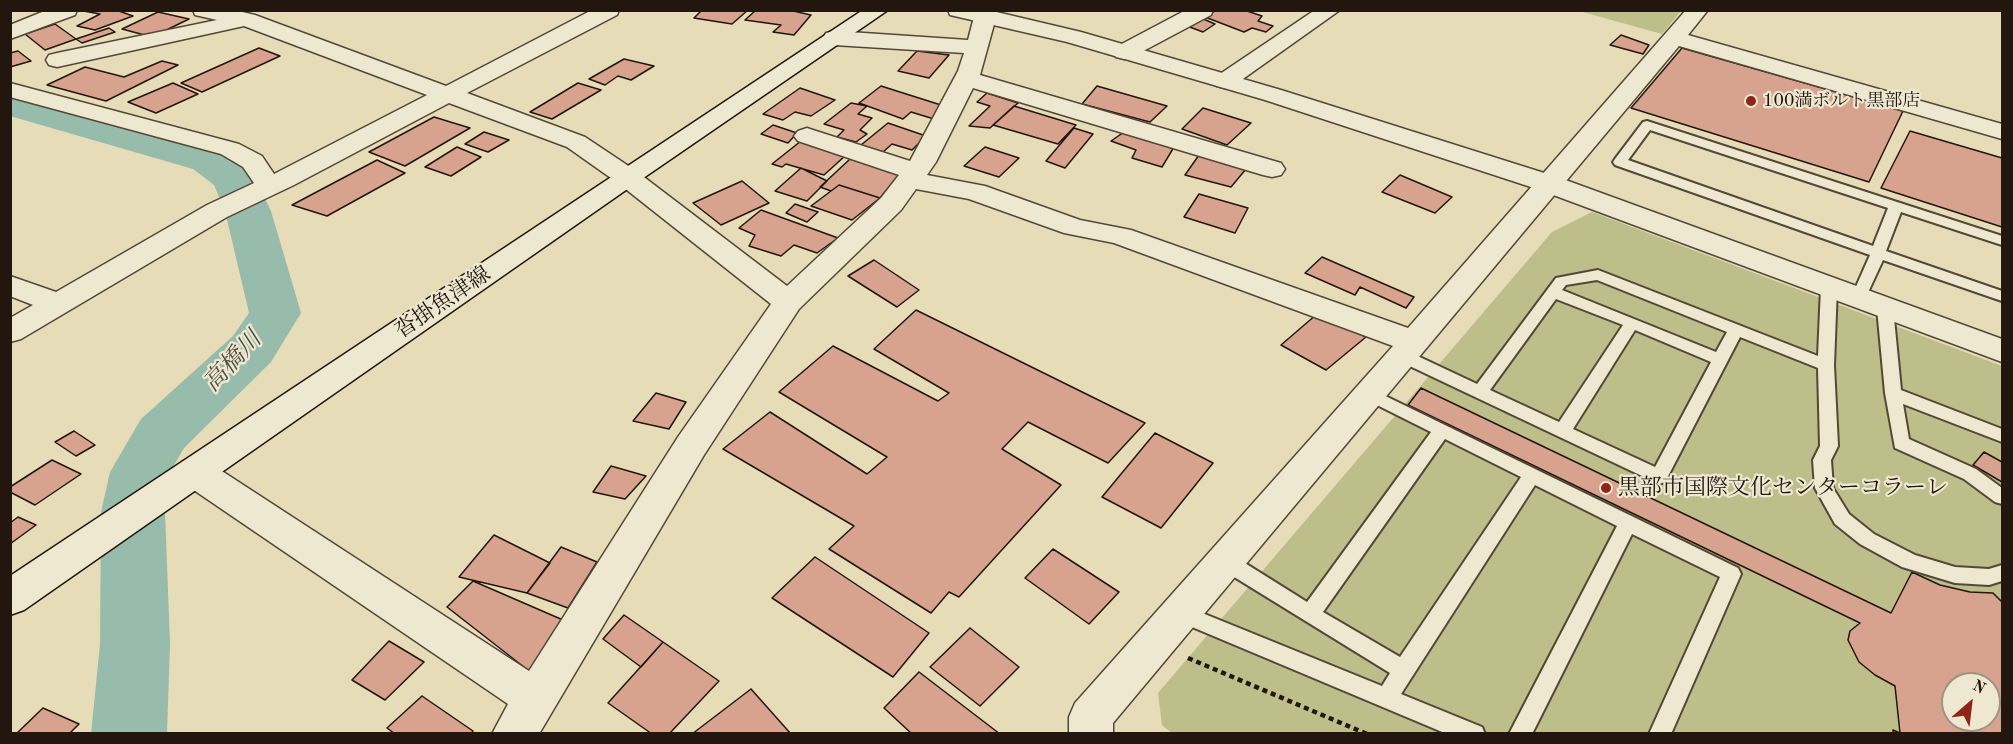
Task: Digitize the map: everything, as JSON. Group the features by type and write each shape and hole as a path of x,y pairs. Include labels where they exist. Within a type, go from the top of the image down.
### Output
{"street":[{"path":"10,33 67,10"},
{"path":"203,10 247,20 576,142 627,177 788,302"},
{"path":"10,332 217,211 609,10"},
{"name":"沓掛魚津線","path":"10,598 627,177 878,10"},
{"path":"1124,52 1203,10"},
{"path":"1225,81 1330,10"},
{"path":"1067,734 1069,731 1089,734 1091,717 1698,10"},
{"path":"57,60 247,20"},
{"path":"834,38 973,25 1124,52 1225,81 1550,184 2002,351"},
{"path":"514,734 691,446 788,302 891,204 913,176 966,78 973,25"},
{"path":"1674,38 2002,132"},
{"path":"966,78 1272,169"},
{"path":"10,90 231,149 253,162 269,186"},
{"path":"807,136 913,176 975,192 1074,227 1121,236 1409,349"},
{"path":"10,285 58,304"},
{"path":"195,472 536,699"}],"lane":[{"path":"2002,241 1647,125 1620,162 2002,296"},
{"path":"1896,206 1878,253 1872,303 1893,393 1901,443 1970,474 2002,496"},
{"path":"1480,392 1561,281 1598,275 1826,365"},
{"path":"1829,287 1826,365 1829,446 1822,460 1824,488 1842,519 1867,540 1910,561 1955,575 1989,577 2002,573"},
{"path":"1553,292 1720,360"},
{"path":"1562,431 1632,323"},
{"path":"1409,349 1480,392 1659,477 1736,330"},
{"path":"1893,393 2002,436"},
{"path":"1370,394 1731,574 1660,734"},
{"path":"1310,614 1442,430"},
{"path":"1387,698 1403,670 1532,475"},
{"path":"1520,734 1628,523"},
{"path":"1225,561 1403,670"},
{"path":"1180,613 1474,734"}],"path":[{"path":"1154,644 1367,734"}],"green space":[{"path":"1579,11 1681,11 1662,34"},
{"path":"1592,212 2002,366 2002,733 1173,734 1162,725 1158,693 1552,232"}],"building":[{"path":"78,10 116,10 133,16 95,30 77,26 100,14"},
{"path":"702,10 748,10 732,24 694,18"},
{"path":"756,10 789,10 811,15 794,35 773,32 781,25 745,20"},
{"path":"1216,10 1244,10 1262,16 1258,21 1273,26 1266,32 1252,28 1244,32 1205,17"},
{"path":"158,12 189,19 152,37 122,29"},
{"path":"1201,18 1215,24 1203,32 1187,26"},
{"path":"55,24 76,39 45,50 25,34"},
{"path":"109,28 115,32 82,43 76,39"},
{"path":"1621,35 1649,45 1643,54 1610,45"},
{"path":"259,48 280,56 202,92 181,83"},
{"path":"1682,48 1903,111 1869,182 1631,108"},
{"path":"18,51 31,61 10,67 10,53"},
{"path":"917,51 949,55 929,78 898,71"},
{"path":"624,59 654,66 631,80 618,76 605,85 589,79"},
{"path":"162,61 178,65 106,101 47,85 85,67 124,77"},
{"path":"173,83 198,94 156,113 128,102"},
{"path":"578,83 601,90 552,119 530,112"},
{"path":"881,86 941,105 934,119 911,112 903,119 859,103"},
{"path":"1097,86 1167,106 1150,122 1082,104"},
{"path":"800,88 835,100 811,116 795,112 783,120 763,114"},
{"path":"987,93 1018,103 990,128 969,126 990,106 977,102"},
{"path":"851,103 867,106 858,114 872,118 860,130 867,134 856,142 837,137 844,130 824,124"},
{"path":"1014,106 1076,125 1058,144 993,125"},
{"path":"1203,108 1251,123 1227,145 1182,129"},
{"path":"434,117 470,128 405,166 369,152"},
{"path":"888,123 926,136 912,150 892,144 883,152 861,145"},
{"path":"773,125 797,133 788,143 761,134"},
{"path":"1074,128 1093,134 1065,168 1046,161"},
{"path":"1910,131 2002,158 2002,227 1881,188"},
{"path":"484,132 509,140 488,152 465,144"},
{"path":"1124,132 1174,147 1162,167 1132,158 1136,150 1111,141"},
{"path":"801,141 846,155 824,175 786,164 782,167 772,164"},
{"path":"457,147 481,157 451,176 425,167"},
{"path":"985,147 1019,158 999,177 964,166"},
{"path":"1199,155 1246,169 1231,187 1185,175"},
{"path":"850,159 900,174 880,198 839,185 831,191 820,187"},
{"path":"377,160 405,173 327,216 292,205"},
{"path":"801,168 827,181 807,201 775,191"},
{"path":"1400,175 1452,197 1435,213 1382,192"},
{"path":"742,181 769,203 721,225 693,203"},
{"path":"839,185 880,198 852,220 811,206"},
{"path":"1199,194 1248,208 1235,233 1184,217"},
{"path":"795,204 818,212 807,222 786,213"},
{"path":"761,210 838,238 817,253 794,245 781,256 749,246 755,235 739,228"},
{"path":"1322,257 1414,297 1406,308 1360,287 1355,295 1305,273"},
{"path":"874,260 919,290 897,307 848,276"},
{"path":"916,310 1145,423 1108,463 1028,422 1002,449 1061,485 959,597 949,592 931,613 829,549 854,526 723,449 770,412 867,474 887,457 779,392 833,346 938,401 949,393 874,349"},
{"path":"1317,314 1366,337 1326,370 1281,345"},
{"name":"黒部市国際文化センターコラーレ","path":"1421,388 1891,613 1912,572 1940,585 1970,592 1993,593 2002,602 2002,734 1893,734 1893,730 1900,733 1895,686 1875,675 1859,662 1848,640 1850,631 1860,623 1408,405"},
{"path":"656,393 686,402 669,429 633,421"},
{"path":"74,431 95,445 76,456 55,442"},
{"path":"1155,433 1213,463 1161,528 1102,497"},
{"name":"黒部市国際文化センターコラーレ","path":"1984,452 2002,462 2002,482 1973,465"},
{"path":"52,460 81,474 35,505 10,492 10,487"},
{"path":"611,466 646,476 625,499 593,492"},
{"path":"18,517 36,525 10,544 10,523"},
{"path":"494,535 550,563 527,593 459,577"},
{"path":"561,547 597,562 568,608 527,593"},
{"path":"1053,549 1119,592 1089,624 1025,578"},
{"path":"815,557 929,633 893,677 772,598"},
{"path":"473,581 563,620 529,671 447,607"},
{"path":"624,615 663,642 641,667 603,639"},
{"path":"970,628 1019,667 980,706 930,667"},
{"path":"389,641 424,662 385,700 352,680"},
{"path":"663,642 719,681 669,734 652,734 608,703"},
{"path":"919,672 1000,734 912,734 884,708"},
{"path":"751,689 791,734 692,734"},
{"path":"422,696 473,731 471,734 395,734 387,728"},
{"path":"43,708 79,724 69,734 16,734"}],"waterway":[{"name":"高橋川","path":"10,103 209,160 234,179 248,211 275,313 252,349 162,434 140,472 133,512 135,644 129,734"}],"place":[{"name":"100満ボルト黒部店","path":"1751,101"},
{"name":"黒部市国際文化センターコラーレ","path":"1606,488"}]}
